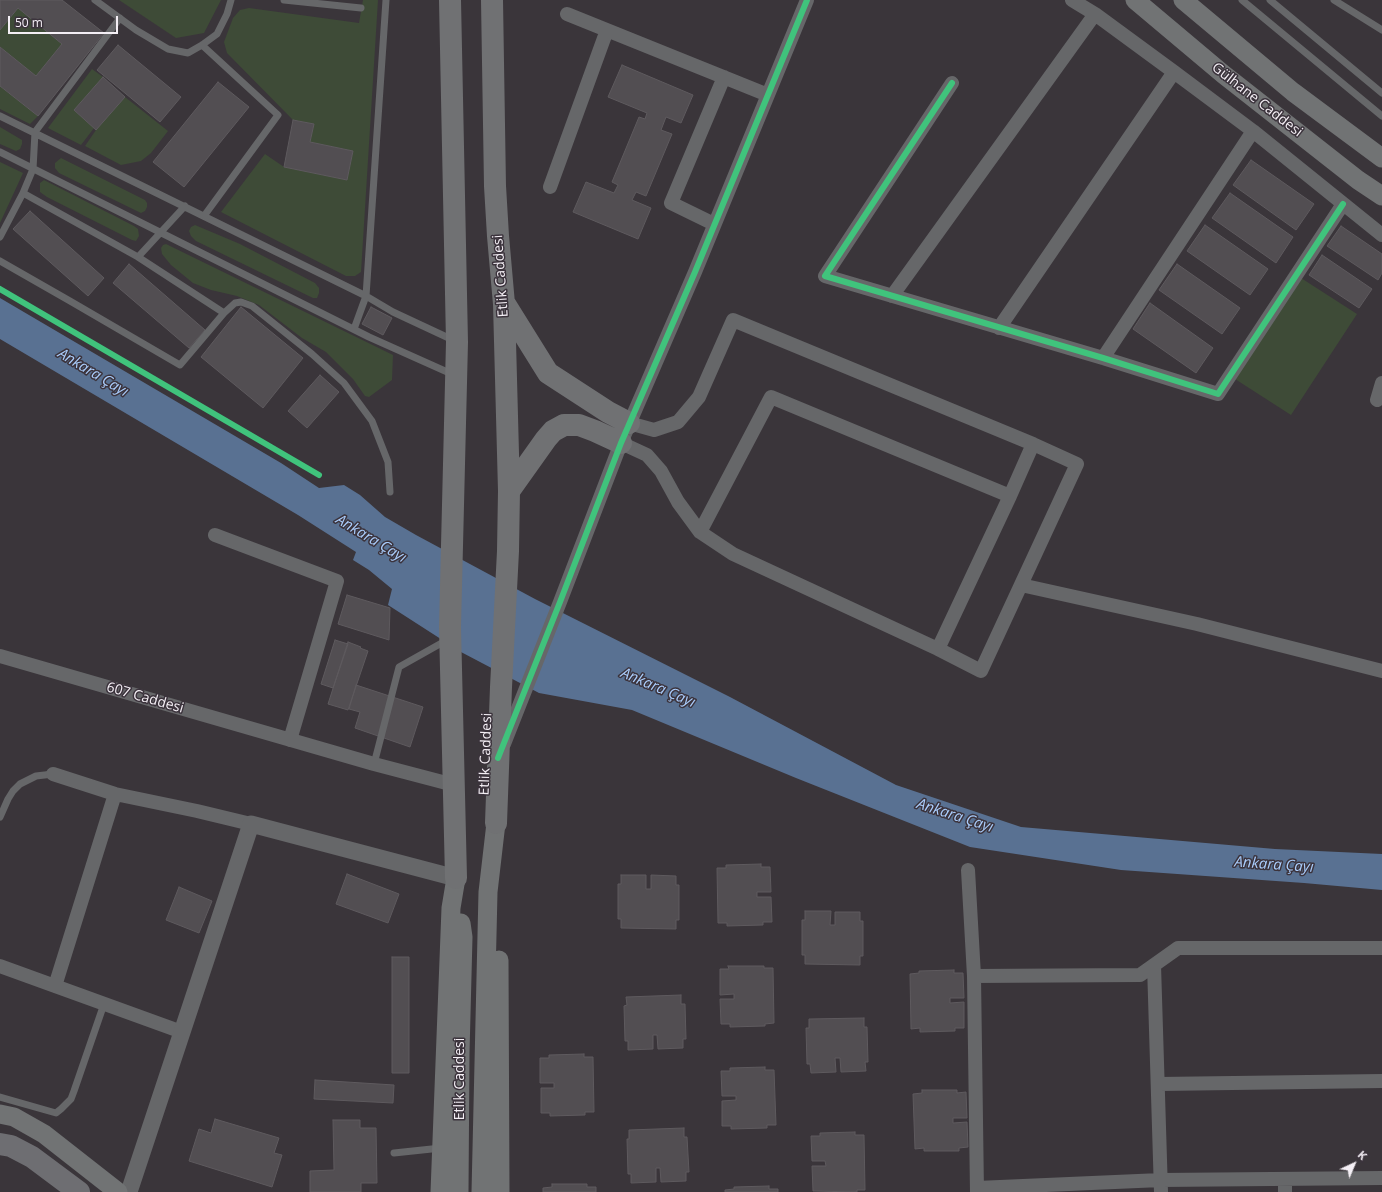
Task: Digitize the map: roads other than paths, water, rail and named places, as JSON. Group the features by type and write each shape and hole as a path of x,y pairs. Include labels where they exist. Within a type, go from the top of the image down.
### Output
{"highway":[{"path":"0,1144 11,1146 32,1157 78,1192"}],"main road":[{"path":"450,0 457,342 456,376"},
{"name":"Etlik Caddesi","path":"480,1192 488,892 496,823 508,551 509,491 504,304 495,186 492,0"},
{"name":"Gülhane Caddesi","path":"1135,0 1223,74 1358,180 1382,196"},
{"name":"Gülhane Caddesi","path":"1183,0 1293,92 1382,158"},
{"path":"504,304 548,373 608,412 629,423"},
{"name":"Etlik Caddesi","path":"456,376 450,638 456,878 463,937 459,1192"},
{"path":"509,491 546,439 554,431 564,425 579,425 620,443"},
{"path":"496,823 500,1192"},
{"path":"440,1192 451,908 456,878"},
{"path":"0,1114 14,1117 44,1134 118,1192"}],"street":[{"path":"498,758 560,602 620,443 714,224 807,0"},
{"path":"1072,0 1094,14 1253,131 1382,235"},
{"path":"567,14 768,95"},
{"path":"892,296 1094,14"},
{"path":"550,187 607,30"},
{"path":"1000,328 1174,72"},
{"path":"714,224 671,203 724,77"},
{"path":"952,83 825,276 1103,358 1218,394 1342,204"},
{"path":"1103,358 1253,131"},
{"path":"620,443 647,455 661,471 678,502 700,532 733,554 938,649 981,671 1078,464 733,320 699,397 678,422 654,430 629,423"},
{"path":"1377,400 1382,383"},
{"path":"700,532 771,397 1010,496"},
{"path":"938,649 1033,444"},
{"path":"215,535 337,581 290,740"},
{"path":"1021,585 1197,624 1382,672"},
{"name":"607 Caddesi","path":"0,656 374,764 454,785"},
{"path":"53,774 115,794 251,824 456,878"},
{"path":"55,986 115,794"},
{"path":"129,1192 251,824"},
{"path":"968,870 974,976 977,1190 1161,1186 1285,1186 1382,1178"},
{"path":"974,976 1140,975 1178,948 1382,948"},
{"path":"1154,965 1159,1084 1161,1186"},
{"path":"0,966 182,1032"},
{"path":"1159,1084 1382,1081"}],"lane":[{"path":"95,0 168,49 188,53 217,34 227,14 231,0"},
{"path":"284,0 361,8"},
{"path":"354,329 366,296 386,0"},
{"path":"1242,0 1382,116"},
{"path":"1270,0 1382,94"},
{"path":"1334,0 1382,30"},
{"path":"0,237 23,192 32,169 35,132 120,18"},
{"path":"202,45 278,115 204,216"},
{"path":"0,116 366,296 393,312 457,342"},
{"path":"0,152 354,329 456,376"},
{"path":"23,192 138,257 224,313"},
{"path":"138,257 162,233 185,206"},
{"path":"0,261 180,366 224,313 235,303 241,302 252,306 312,354 344,383 372,421 388,462 390,492"},
{"path":"374,764 399,667 450,638"},
{"path":"0,816 13,791 20,784 28,778 53,774"},
{"path":"0,1097 56,1113 61,1109 70,1099 74,1091 104,1004"},
{"path":"394,1153 441,1148"}],"water":[{"name":"Ankara Çayı","path":"0,298 281,463 319,488 344,485 360,495 385,517 416,535 535,599 730,697 896,785 1021,827 1275,849 1382,854 1382,890 1121,870 970,847 796,778 632,710 539,693 461,652 388,605 392,589 369,570 353,560 356,552 298,515 0,339"}]}
